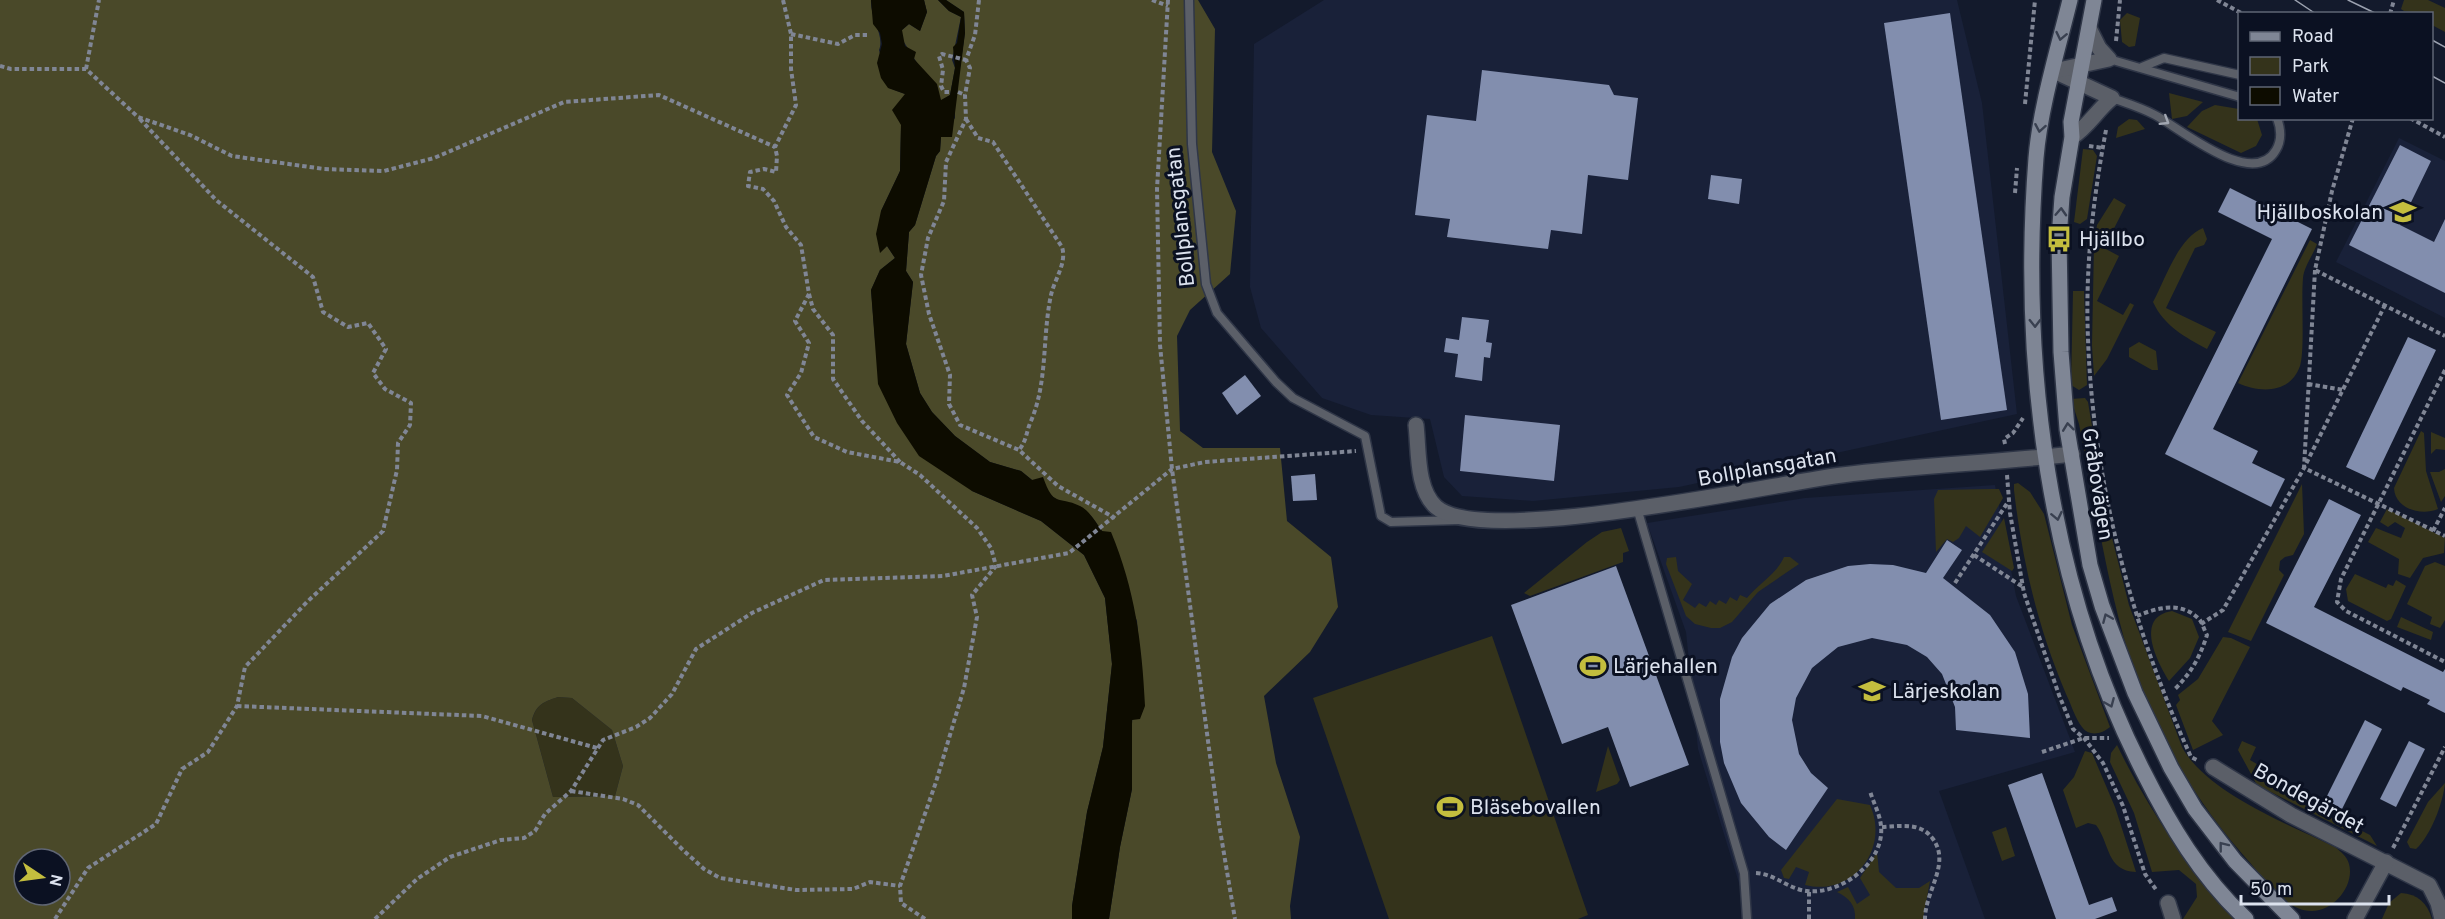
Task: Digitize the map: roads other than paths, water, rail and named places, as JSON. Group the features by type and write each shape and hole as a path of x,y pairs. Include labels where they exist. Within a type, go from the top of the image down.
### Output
{"main road":[{"path":"2070,0 2039,138 2034,200 2036,350 2044,457 2073,591 2089,647 2115,714 2167,819 2188,853 2246,919"},
{"name":"Gråbovägen","path":"2094,0 2072,122 2072,137 2062,197 2059,289 2061,352 2072,454 2090,565 2102,606 2146,721 2195,809 2261,890 2292,919"}],"street":[{"path":"2089,28 2099,48 2114,60"},
{"path":"2054,71 2114,60"},
{"path":"2054,71 2112,98 2096,110 2083,130 2072,137"},
{"name":"Bollplansgatan","path":"1416,425 1423,489 1436,507 1469,520 1553,519 1638,508 1842,475 2072,454"},
{"name":"Bondegärdet","path":"2213,767 2291,815 2429,885 2438,903 2442,919"},
{"path":"2355,919 2386,862"},
{"path":"2168,903 2173,919"}],"lane":[{"name":"Bollplansgatan","path":"1189,0 1192,144 1206,284 1217,313 1276,382 1293,398 1354,428 1365,436 1376,505 1381,516 1391,522 1469,520"},
{"path":"2142,67 2164,58 2238,75"},
{"path":"2114,60 2238,96"},
{"path":"2112,98 2154,114 2210,149 2247,164 2263,162 2278,147 2281,128 2278,120"},
{"path":"1638,508 1744,873 1747,919"}],"water":[{"path":"871,0 924,0 927,12 920,31 909,24 902,30 905,46 916,52 914,59 937,84 941,100 950,95 955,68 953,47 957,43 961,17 949,11 938,0 946,0 964,12 965,33 952,137 941,137 940,151 936,156 915,225 909,232 906,271 913,282 906,344 920,393 932,412 955,436 990,462 1021,471 1032,480 1043,477 1053,497 1084,508 1102,531 1111,532 1132,596 1142,660 1145,706 1140,719 1132,720 1132,789 1109,919 1072,919 1072,906 1087,812 1103,747 1112,664 1105,598 1084,555 1041,521 972,491 919,456 897,423 878,384 871,290 880,270 895,258 887,246 880,253 876,234 881,211 900,171 901,125 892,110 905,94 888,88 881,78 877,63 882,44 880,33 873,24"}],"tram line":[{"path":"2295,0 2313,12"},
{"path":"2348,0 2373,12"},
{"path":"2433,41 2445,47"},
{"path":"2433,77 2445,83"}],"place":[{"name":"Hjällboskolan","path":"2403,212"},
{"name":"Hjällbo","path":"2059,239"},
{"name":"Lärjehallen","path":"1593,666"},
{"name":"Lärjeskolan","path":"1872,691"},
{"name":"Bläsebovallen","path":"1450,807"}]}
